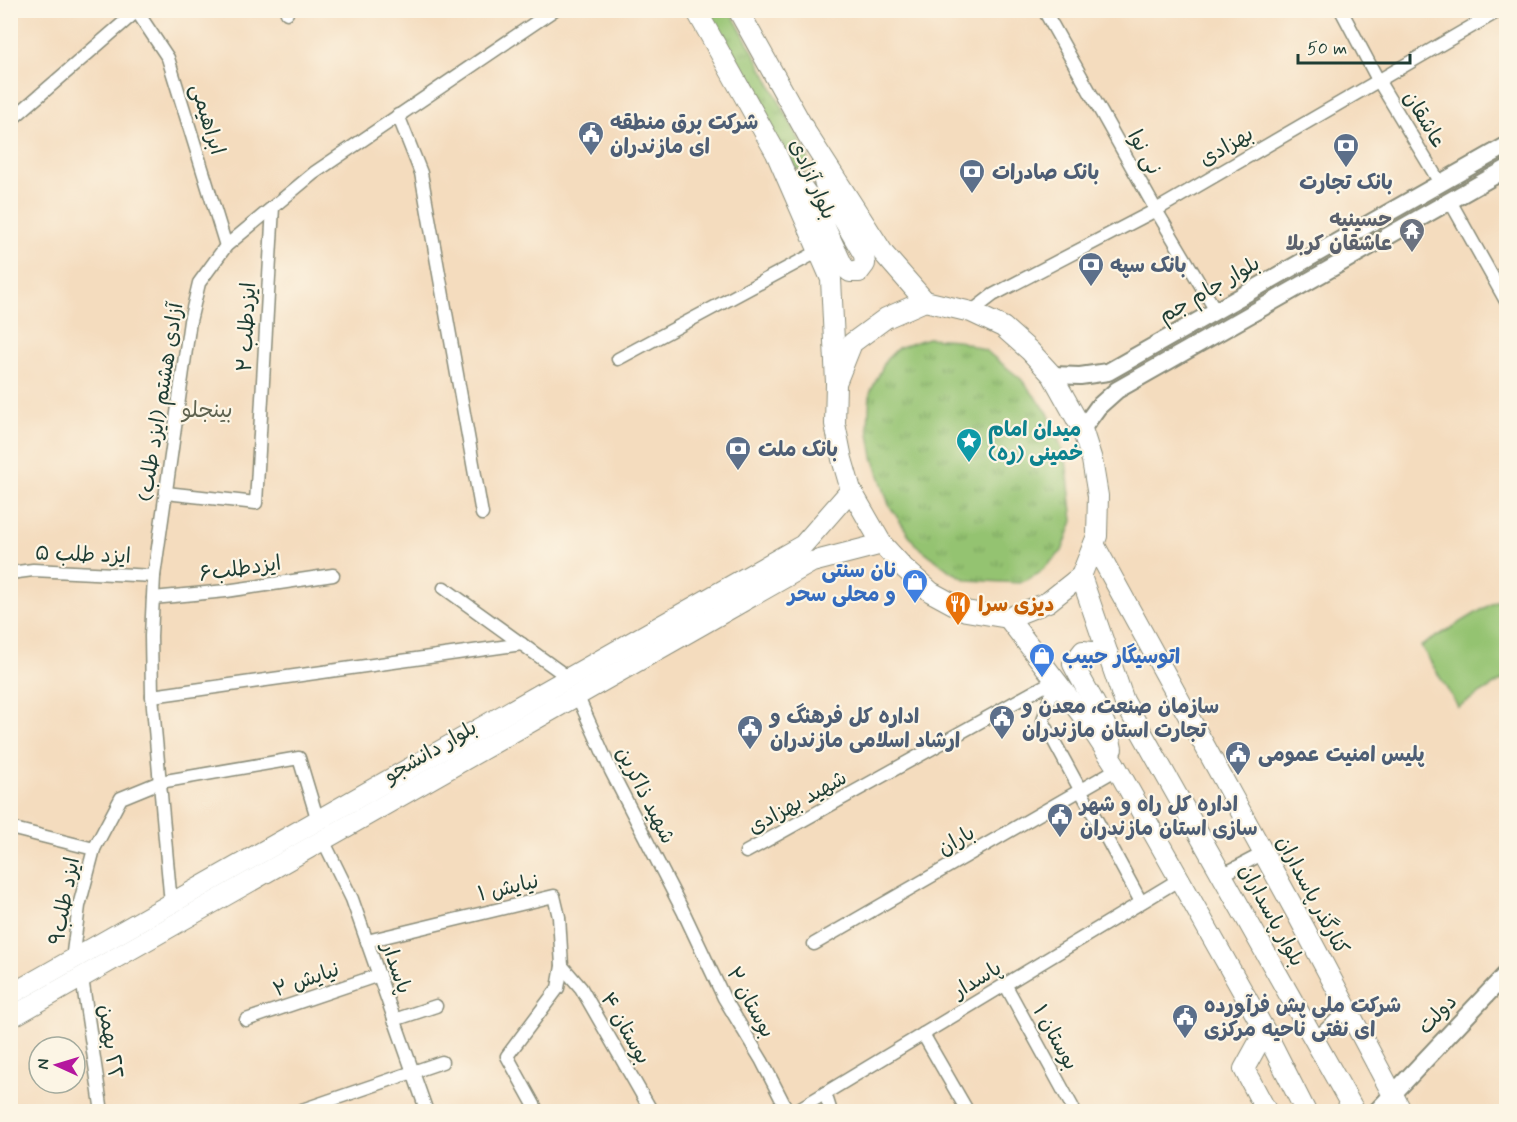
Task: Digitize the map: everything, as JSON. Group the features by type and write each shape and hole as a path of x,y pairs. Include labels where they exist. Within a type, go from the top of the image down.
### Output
{"main road":[{"name":"بلوار آزادی","path":"696,10 776,153 831,279 836,383"},
{"name":"بلوار آزادی","path":"738,10 807,134 884,254 925,301"},
{"path":"776,153 814,204 843,266 850,273 859,272 865,264 864,255 828,193 807,134"},
{"name":"بلوار جام جم","path":"1052,375 1080,376 1108,372 1506,146"},
{"name":"بلوار جام جم","path":"1082,429 1098,407 1117,390 1506,169"},
{"path":"1258,287 1268,304"},
{"path":"925,301 971,312 1003,327 1052,375 1082,429 1092,460 1098,496 1097,536 1081,576 1047,602 1008,618 966,611 931,592 882,544 851,490 835,424 836,383 852,343 886,318 925,301"},
{"name":"بلوار دانشجو","path":"573,687 802,545 851,490"},
{"name":"بلوار دانشجو","path":"10,1018 82,978 320,830 573,687 812,562 882,544"},
{"name":"کنارگذر پاسداران","path":"1094,544 1264,853 1402,1112"},
{"name":"بلوار پاسداران","path":"1081,576 1124,701 1355,1112"},
{"path":"1008,618 1085,720 1116,766 1265,1031 1306,1112"},
{"path":"1108,654 1083,651 1073,664 1110,735 1116,766"},
{"name":"بلوار دانشجو","path":"10,995 171,904 320,830"},
{"name":"دولت","path":"1376,1112 1506,974"},
{"path":"1265,1031 1244,1069 1267,1112"}],"street":[{"name":"آزادی هشتم (ایزد طلب)","path":"171,904 152,696 151,636 154,576 165,493 190,321 199,283 226,246 314,173 554,10"},
{"name":"نی نوا","path":"1044,10 1156,210 1216,311"},
{"name":"عاشقان","path":"1341,10 1378,80 1440,183"},
{"name":"بهزادی","path":"971,312 993,295 1156,210 1500,10"},
{"name":"ابراهیمی","path":"10,121 137,11 168,58 226,246"},
{"path":"398,115 421,173 482,514"},
{"path":"1450,201 1506,302"},
{"name":"ایزدطلب ۲","path":"165,493 256,503 273,207"},
{"path":"618,359 819,251"},
{"name":"ايزد طلب ۵","path":"10,573 33,570 154,576"},
{"name":"ایزدطلب۶","path":"153,598 226,591 333,574"},
{"path":"444,588 522,644 573,687"},
{"path":"152,696 522,644"},
{"path":"1055,680 1043,721 1142,902"},
{"name":"شهید بهزادی","path":"746,852 1055,680"},
{"name":"شهید ذاکرین","path":"573,687 611,771 683,910"},
{"name":"پاسدار","path":"160,782 299,758 320,830 352,899 427,1112"},
{"name":"باران","path":"814,944 1081,790 1116,766"},
{"name":"ایزد طلب۹","path":"72,960 79,906 94,849 121,798 160,782"},
{"path":"10,828 94,849"},
{"path":"1222,875 1264,853"},
{"name":"پاسدار","path":"794,1112 1180,879"},
{"name":"نیایش ۱","path":"367,941 554,896 559,917 562,966 558,988 507,1056 538,1112"},
{"name":"بوستان ۲","path":"683,910 724,998 762,1061 788,1112"},
{"name":"بوستان ۴","path":"562,966 581,988 651,1112"},
{"name":"نیایش ۲","path":"246,1020 379,975"},
{"name":"٢٢ بهمن","path":"82,978 102,1112"},
{"name":"بوستان ۱","path":"1005,984 1073,1108"},
{"path":"394,1020 436,1006"},
{"path":"1314,1040 1348,1010"},
{"path":"923,1034 968,1112"},
{"path":"296,1112 442,1062"},
{"path":"825,1093 831,1112"}],"green space":[{"path":"703,11 730,11 808,157 807,172 795,168 781,148"},
{"path":"928,338 957,340 986,351 1021,379 1048,413 1066,460 1073,521 1062,551 1038,574 1020,583 968,580 950,571 915,544 889,505 873,457 868,427 870,393 886,360 898,348"},
{"path":"1506,595 1506,678 1458,707 1421,646"}],"place":[{"name":"شرکت برق منطقه ای مازندران","path":"591,157"},
{"name":"بانک تجارت","path":"1346,169"},
{"name":"بانک صادرات","path":"972,195"},
{"name":"حسینیه عاشقان کربلا","path":"1412,254"},
{"name":"بانک سپه","path":"1091,288"},
{"name":"میدان امام خمینی (ره)","path":"969,464"},
{"name":"بانک ملت","path":"738,472"},
{"name":"نان سنتی و محلی سحر","path":"915,605"},
{"name":"دیزی سرا","path":"958,627"},
{"name":"اتوسیگار حبیب","path":"1042,679"},
{"name":"سازمان صنعت، معدن و تجارت استان مازندران","path":"1002,741"},
{"name":"اداره کل فرهنگ و ارشاد اسلامی مازندران","path":"750,751"},
{"name":"پلیس امنیت عمومی","path":"1238,777"},
{"name":"اداره کل راه و شهر سازی استان مازندران","path":"1060,839"},
{"name":"شرکت ملی پش فرآورده ای نفتی ناحیه مرکزی","path":"1185,1040"}],"district":[{"name":"بینجلو","path":"207,409"}]}
